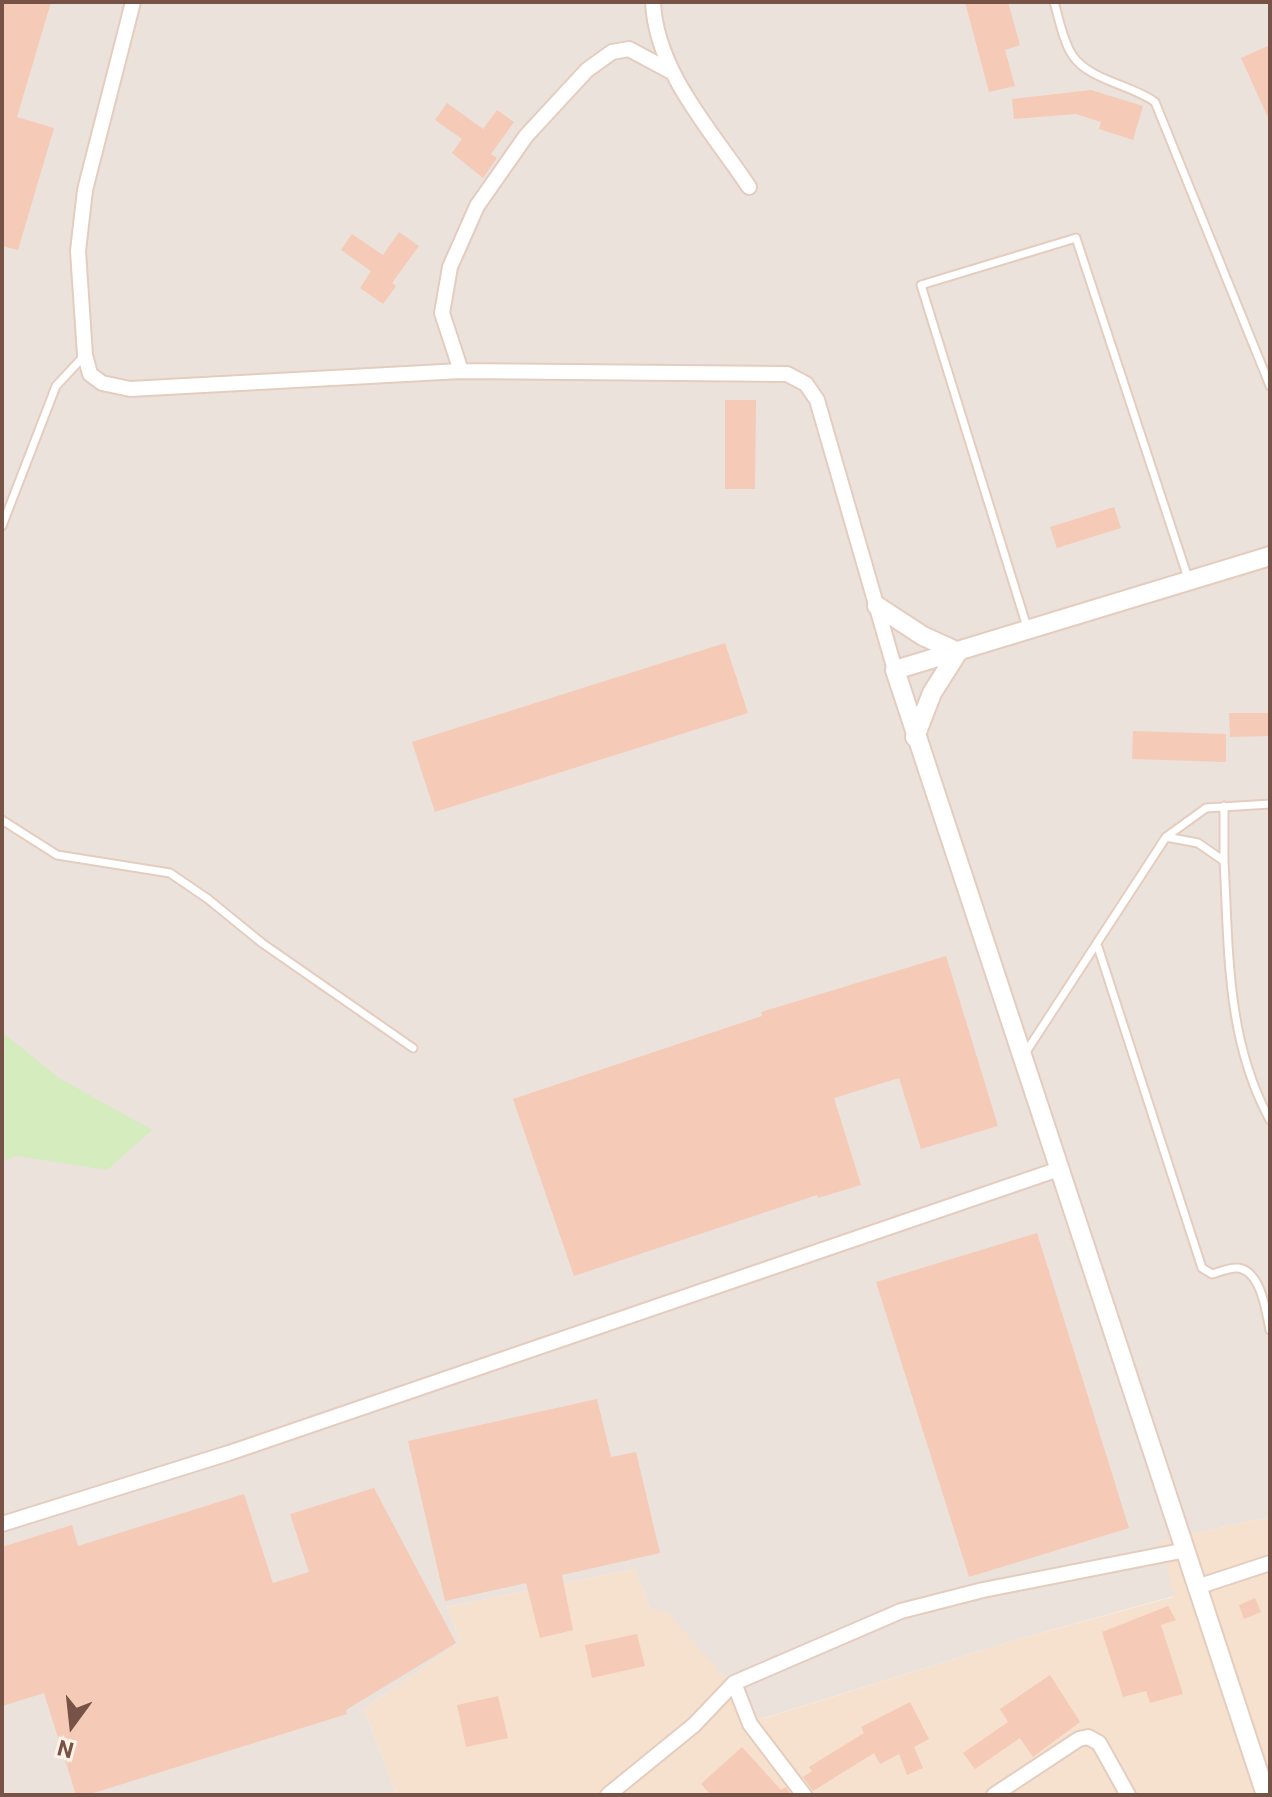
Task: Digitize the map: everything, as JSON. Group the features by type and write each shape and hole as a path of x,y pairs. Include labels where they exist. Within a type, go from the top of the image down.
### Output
{"street":[{"path":"133,2 109,86 85,190 78,251 85,355 90,374 102,383 130,389 461,371 787,374 806,384 817,400 915,739 1266,1795"},
{"path":"653,2 654,22 670,71 749,187"},
{"path":"461,371 442,313 450,267 477,206 526,136 587,70 612,52 629,49 670,71"},
{"path":"895,670 1190,583 1270,556"},
{"path":"877,606 923,636 958,652"},
{"path":"915,739 932,693 958,652"},
{"path":"2,1524 229,1453 1059,1169"},
{"path":"608,1795 694,1725 734,1683 901,1611 983,1590 1186,1550"},
{"path":"1197,1587 1270,1563"},
{"path":"734,1683 750,1724 804,1795"},
{"path":"994,1795 1079,1739 1088,1737 1099,1743 1128,1795"}],"lane":[{"path":"1054,2 1073,56 1092,71 1140,91 1155,102 1270,386"},
{"path":"1028,631 921,285 1062,242 1076,238 1190,583"},
{"path":"2,526 56,386 85,355"},
{"path":"1023,1058 1098,947 1166,837 1206,808 1270,804"},
{"path":"1224,806 1224,861 1238,1042 1253,1090 1270,1120"},
{"path":"2,820 57,855 170,873 262,943 413,1048"},
{"path":"1166,837 1198,843 1224,861"},
{"path":"1098,947 1202,1268 1212,1274 1237,1268 1251,1274 1261,1294 1270,1330"}],"shaded area":[{"path":"2,2 1270,2 1270,1517 1160,1541 1174,1596 1012,1641 761,1719 666,1611 650,1609 635,1569 447,1607 461,1641 364,1709 397,1795 2,1795"},
{"path":"1270,1517 1270,1795 397,1795 364,1709 461,1641 447,1607 635,1569 650,1609 666,1610 762,1719 1012,1641 1173,1597 1160,1541"}],"green space":[{"path":"2,1032 59,1078 152,1130 107,1170 17,1156 2,1161"}],"building":[{"path":"2,2 51,2 17,117 54,128 18,250 2,246"},
{"path":"965,2 1008,2 1020,45 1005,50 1015,86 989,92"},
{"path":"1270,45 1270,122 1241,58"},
{"path":"1091,90 1143,106 1133,140 1099,129 1101,122 1076,114 1014,119 1012,99"},
{"path":"447,103 483,129 497,110 514,122 491,154 497,158 483,178 452,153 462,139 435,120"},
{"path":"399,232 419,246 392,283 396,286 383,304 360,288 371,271 341,250 352,234 383,255"},
{"path":"725,400 756,400 755,489 725,489"},
{"path":"1114,507 1121,528 1057,548 1050,527"},
{"path":"725,643 748,713 435,812 412,742"},
{"path":"1229,713 1270,713 1270,736 1230,737"},
{"path":"1133,731 1226,734 1226,762 1132,759"},
{"path":"946,956 998,1126 921,1149 899,1078 834,1098 861,1185 818,1198 817,1195 574,1276 513,1099 762,1016 761,1012"},
{"path":"1037,1233 1129,1528 969,1577 876,1282"},
{"path":"597,1399 611,1457 636,1452 660,1553 562,1575 573,1630 540,1638 526,1583 445,1601 408,1441"},
{"path":"374,1488 456,1643 346,1710 347,1714 87,1795 76,1795 44,1693 2,1706 2,1547 72,1525 78,1546 244,1494 273,1583 309,1572 290,1514"},
{"path":"1255,1598 1261,1612 1244,1619 1239,1605"},
{"path":"1168,1606 1176,1620 1161,1625 1183,1694 1150,1703 1146,1691 1123,1697 1102,1632"},
{"path":"637,1634 645,1666 592,1678 585,1645"},
{"path":"1050,1675 1080,1722 1033,1757 1020,1738 975,1769 963,1753 1008,1722 1000,1709"},
{"path":"498,1696 508,1738 466,1747 457,1705"},
{"path":"910,1702 929,1739 914,1747 923,1768 907,1775 899,1754 880,1764 874,1753 813,1791 803,1777 812,1771 809,1767 864,1733 861,1727"},
{"path":"742,1747 781,1790 786,1787 791,1795 711,1795 701,1784"}]}
